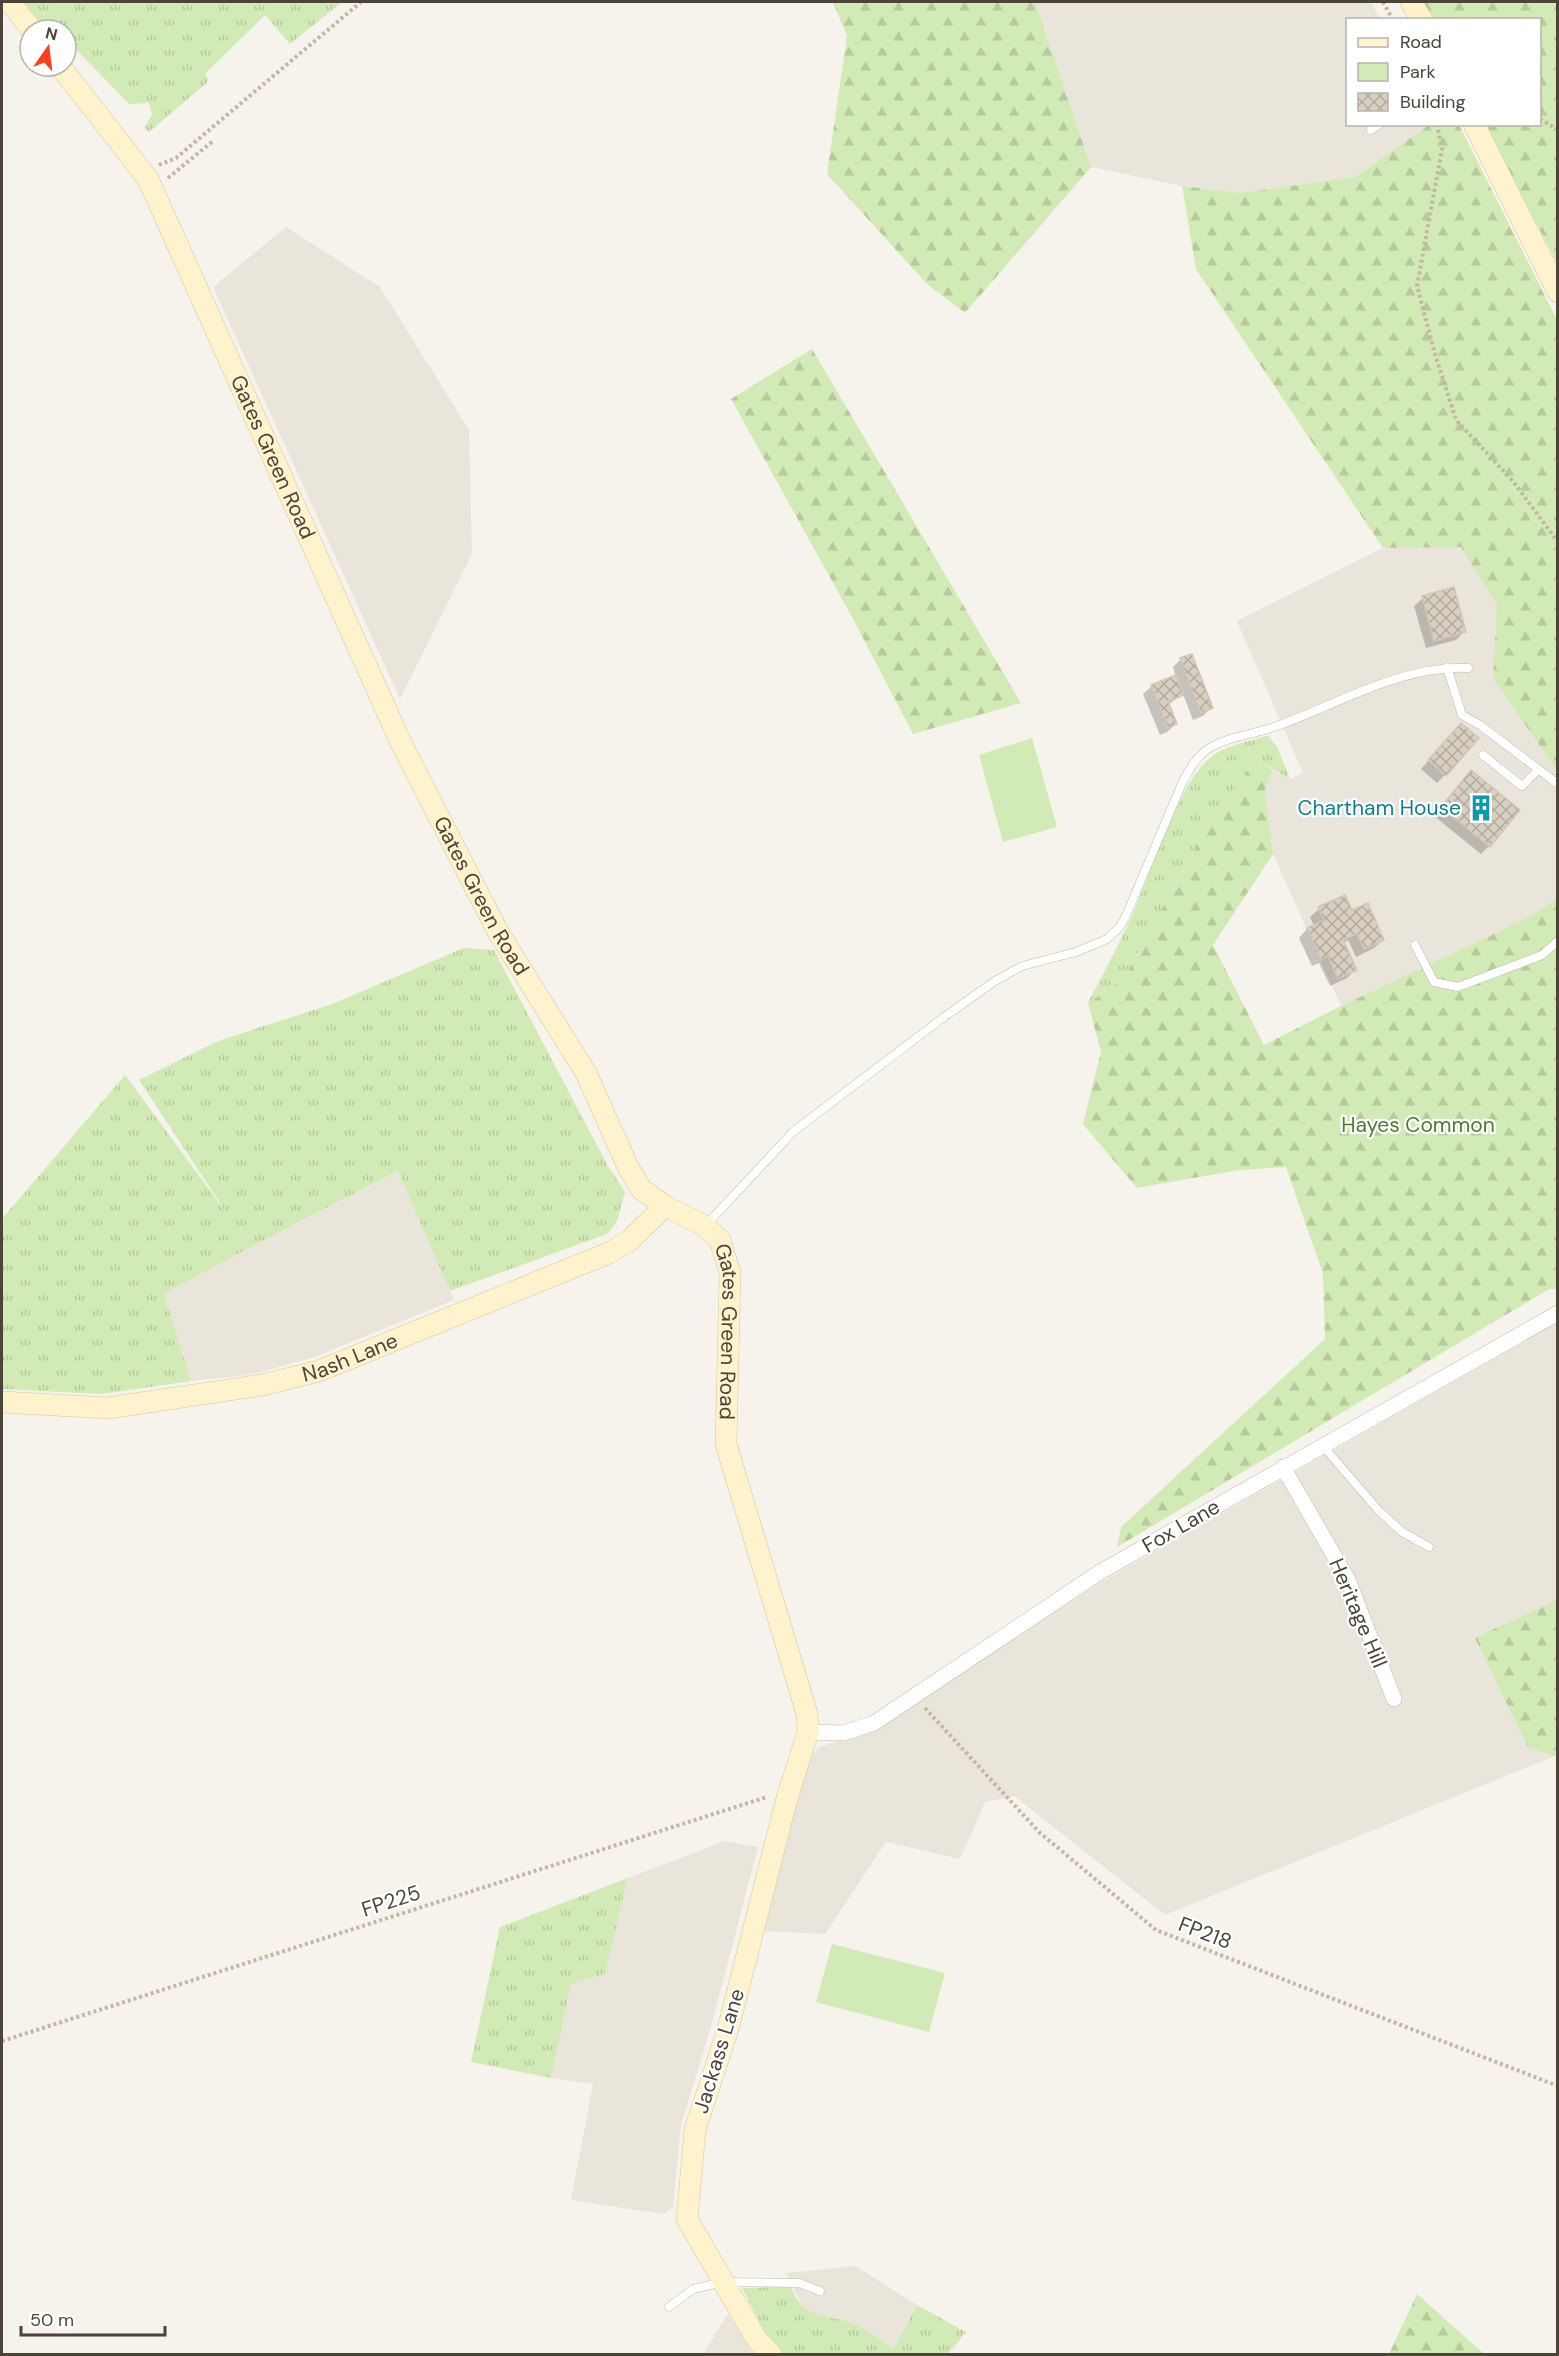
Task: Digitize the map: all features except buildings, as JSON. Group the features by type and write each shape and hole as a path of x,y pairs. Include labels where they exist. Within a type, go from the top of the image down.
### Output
{"street":[{"path":"10,2 23,18"},
{"path":"1411,2 1421,18"},
{"name":"Gates Green Road","path":"69,78 149,183 407,754 498,932 586,1073 628,1167 641,1189 665,1206 705,1226 720,1240 730,1273 726,1444 807,1714 808,1732"},
{"path":"1475,126 1557,292"},
{"name":"Nash Lane","path":"2,1402 108,1408 262,1385 319,1371 611,1252 630,1240 665,1206"},
{"name":"Fox Lane","path":"808,1732 843,1732 874,1723 1100,1572 1557,1313"},
{"name":"Heritage Hill","path":"1283,1467 1348,1580 1394,1699"},
{"name":"Jackass Lane","path":"771,2355 757,2340 687,2219 695,2130 728,2029 790,1790 808,1732"}],"lane":[{"path":"1371,130 1377,126"},
{"path":"1447,667 1462,715 1480,725 1557,784"},
{"path":"705,1226 794,1131 961,1005 995,981 1022,966 1076,952 1113,935 1125,918 1183,781 1195,762 1209,748 1228,740 1276,727 1400,677 1447,667 1468,668"},
{"path":"1483,756 1522,786 1538,770"},
{"path":"1415,945 1434,982 1458,987 1542,955 1557,941"},
{"path":"1322,1445 1378,1511 1402,1532 1429,1547"},
{"path":"669,2307 693,2289 723,2283 799,2283 820,2291"}],"path":[{"path":"149,183 159,165 176,158 361,2"},
{"path":"1383,2 1392,18"},
{"path":"1541,120 1557,130"},
{"path":"1437,126 1442,149 1417,286 1435,354 1456,420 1512,480 1557,542"},
{"path":"149,183 213,141"},
{"name":"FP218","path":"914,1697 1039,1832 1156,1930 1557,2086"},
{"name":"FP225","path":"2,2041 790,1790"}],"shaded area":[{"path":"1035,2 1371,2 1379,18 1346,18 1346,126 1428,126 1355,177 1239,193 1182,186 1091,167"},
{"path":"286,227 380,287 469,430 472,554 400,699 213,287"},
{"path":"1461,546 1497,605 1493,678 1557,771 1557,899 1521,921 1341,1006 1273,854 1265,790 1273,770 1289,779 1303,773 1237,621 1383,548"},
{"path":"399,1171 454,1300 312,1358 248,1375 191,1381 164,1294"},
{"path":"1557,1323 1557,1755 1165,1915 1014,1796 985,1802 960,1859 886,1842 825,1934 763,1931 808,1759 819,1747 879,1729 1021,1633 1103,1581"},
{"path":"725,1841 758,1847 711,2027 681,2125 673,2207 663,2214 571,2200 593,2084 551,2078 571,1984 605,1974 628,1878"},
{"path":"855,2266 917,2305 894,2349 850,2322 821,2317 803,2309 786,2273"},
{"path":"728,2314 753,2353 755,2354 703,2354"}],"green space":[{"path":"21,2 342,2 290,44 265,15 205,74 209,81 149,132 144,128 152,115 149,103 129,104 78,51 78,18 34,18"},
{"path":"833,2 1035,2 1091,167 965,313 927,284 827,174 847,36"},
{"path":"1422,2 1557,2 1557,263 1486,126 1541,126 1541,18 1430,18"},
{"path":"1428,126 1460,126 1557,320 1557,771 1493,678 1497,605 1461,547 1383,548 1196,269 1182,186 1239,193 1355,177"},
{"path":"812,349 1021,703 913,734 852,617 731,399"},
{"path":"1268,736 1277,747 1290,779 1256,759 1204,832 1123,980 1088,1003 1130,921 1167,828 1187,786 1199,770 1216,754 1229,747"},
{"path":"1032,738 1057,827 1003,842 979,755"},
{"name":"Hayes Common","path":"1256,759 1273,770 1265,790 1273,854 1213,945 1264,1045 1521,921 1557,899 1557,1289 1549,1289 1117,1547 1121,1527 1325,1339 1323,1274 1286,1167 1239,1170 1137,1188 1083,1124 1101,1052 1088,1003 1123,980 1204,832"},
{"path":"464,948 494,950 608,1166 625,1192 617,1221 607,1234 450,1291 398,1171 164,1294 191,1381 101,1394 2,1389 2,1219 125,1075 228,1215 139,1080 218,1041 332,1004"},
{"path":"1557,1600 1557,1757 1528,1747 1475,1638"},
{"path":"628,1878 605,1974 571,1984 551,2078 471,2062 500,1927"},
{"path":"832,1944 945,1973 929,2032 816,2002"},
{"path":"791,2287 796,2298 808,2310 815,2314 855,2324 894,2349 917,2305 966,2332 948,2354 781,2354 772,2346 742,2288"},
{"path":"1417,2294 1483,2353 1483,2354 1389,2354"}],"place":[{"name":"Chartham House","path":"1481,808"}]}
